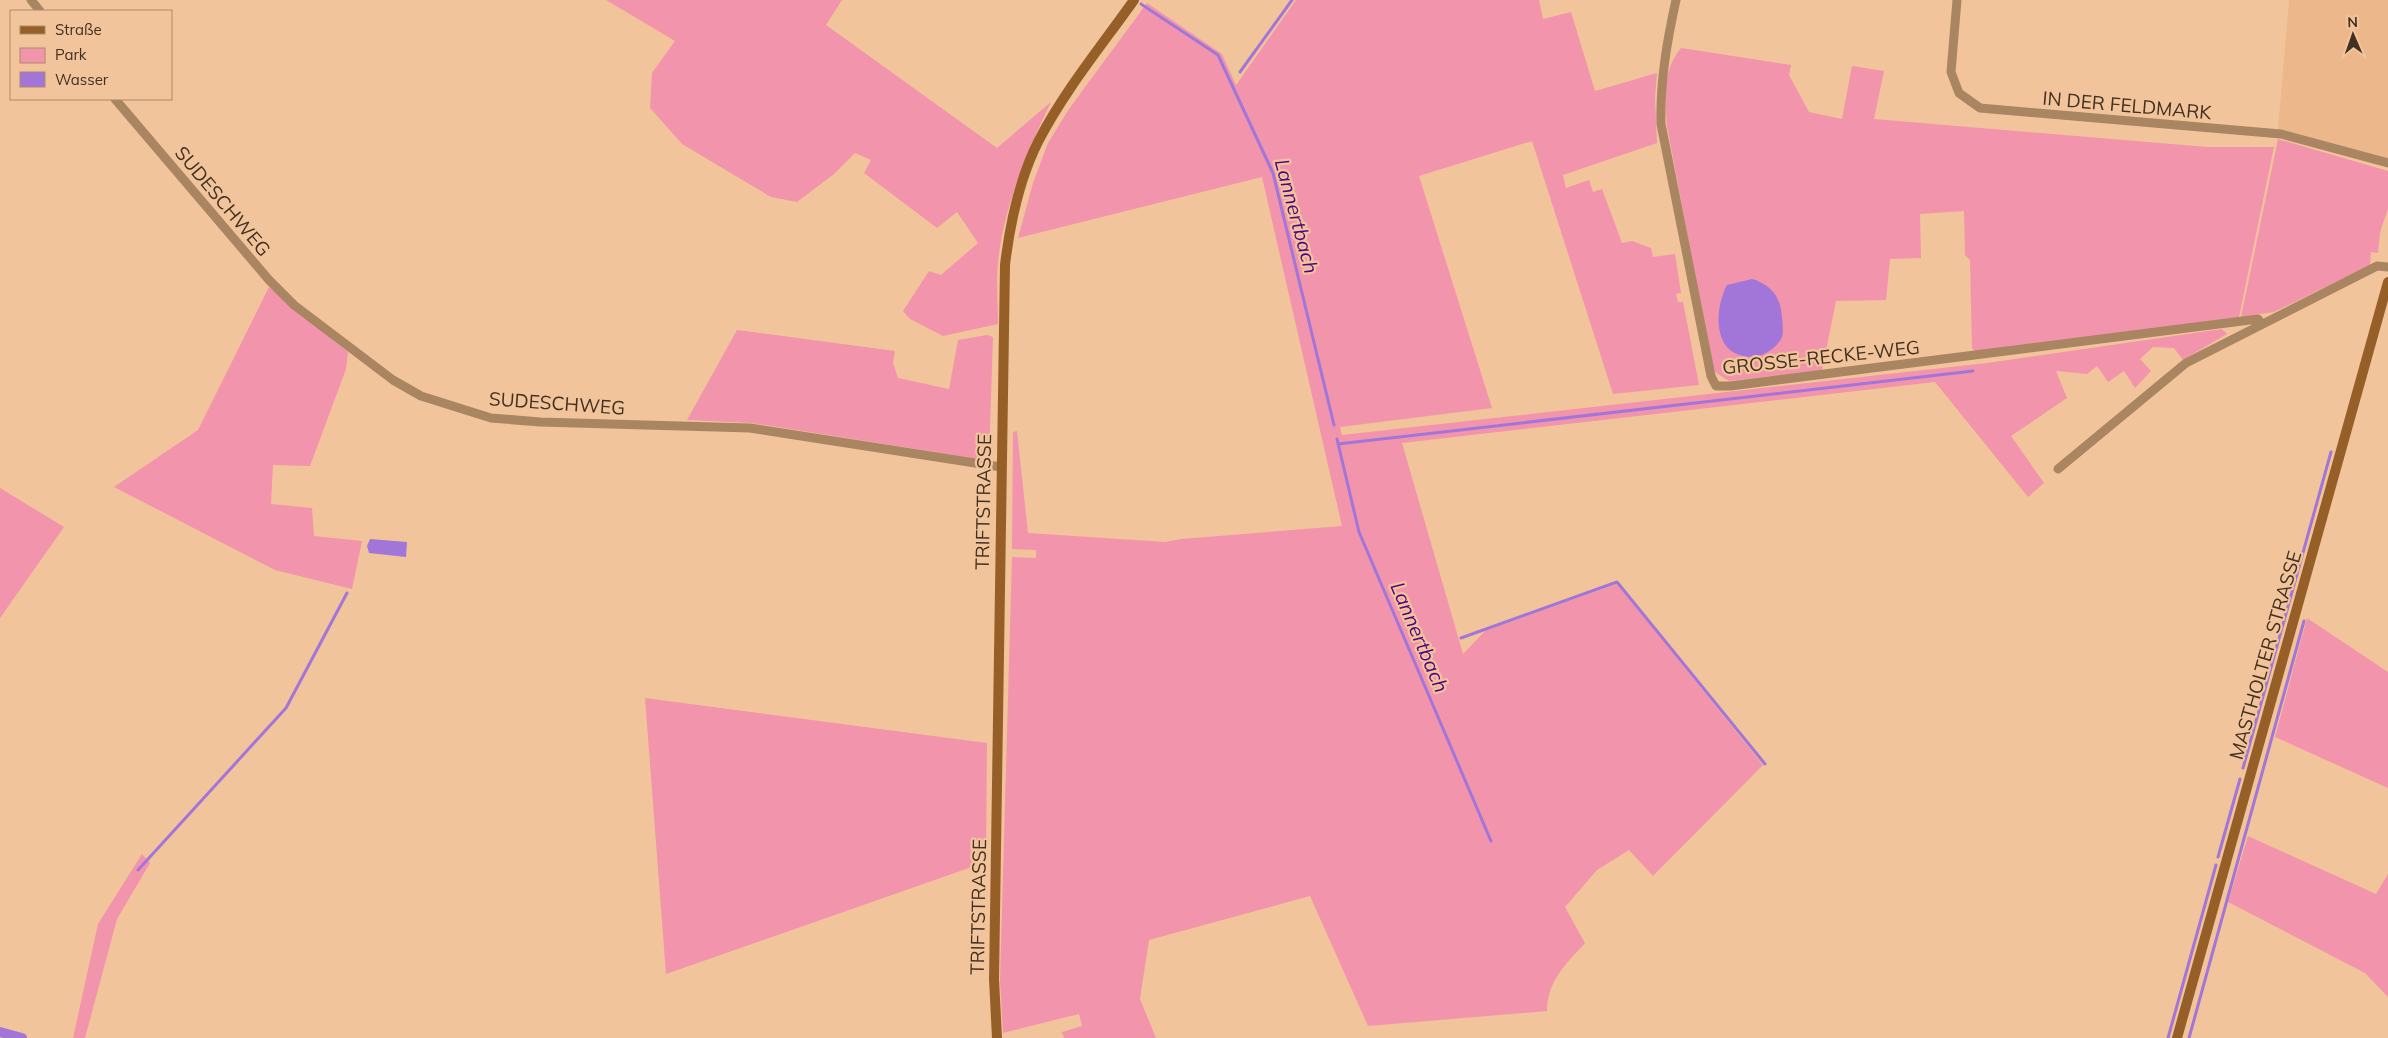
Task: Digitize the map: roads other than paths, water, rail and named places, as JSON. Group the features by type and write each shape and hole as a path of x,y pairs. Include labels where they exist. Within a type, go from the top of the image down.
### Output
{"street":[{"path":"30,0 39,10"},
{"name":"TRIFTSTRASSE","path":"997,1038 994,979 1001,467 1005,265 1008,238 1023,181 1039,140 1059,107 1134,0"},
{"name":"GROSSE-RECKE-WEG","path":"1676,0 1666,46 1661,98 1661,124 1709,366 1716,386 1730,386 1960,358 2258,319 2261,323"},
{"name":"IN DER FELDMARK","path":"1957,0 1951,72 1959,93 1980,108 2281,134 2388,163"},
{"name":"SUDESCHWEG","path":"116,100 269,280 294,304 393,380 421,396 491,418 540,422 750,428 1001,467"},
{"name":"GROSSE-RECKE-WEG","path":"2058,469 2186,363 2261,323 2377,266 2388,267"},
{"name":"MASTHOLTER STRASSE","path":"2177,1038 2388,282"},
{"path":"2228,323 2235,337"}],"water":[{"path":"1752,279 1763,283 1775,294 1780,304 1783,327 1782,337 1771,350 1753,357 1734,352 1726,346 1721,337 1719,327 1720,305 1727,285"},
{"path":"370,539 407,542 406,557 369,553 367,546"}],"waterway":[{"path":"1240,72 1292,0"},
{"name":"Lannertbach","path":"1141,4 1218,55 1273,173 1334,425"},
{"path":"1338,444 1973,371"},
{"name":"Lannertbach","path":"1337,439 1359,532 1491,841"},
{"path":"2243,768 2331,452"},
{"path":"1461,638 1617,582 1765,764"},
{"path":"138,870 286,708 347,593"},
{"path":"2189,1038 2304,621"},
{"path":"2218,857 2240,779"},
{"path":"2168,1038 2216,865"},
{"path":"0,1032 22,1038"}]}
